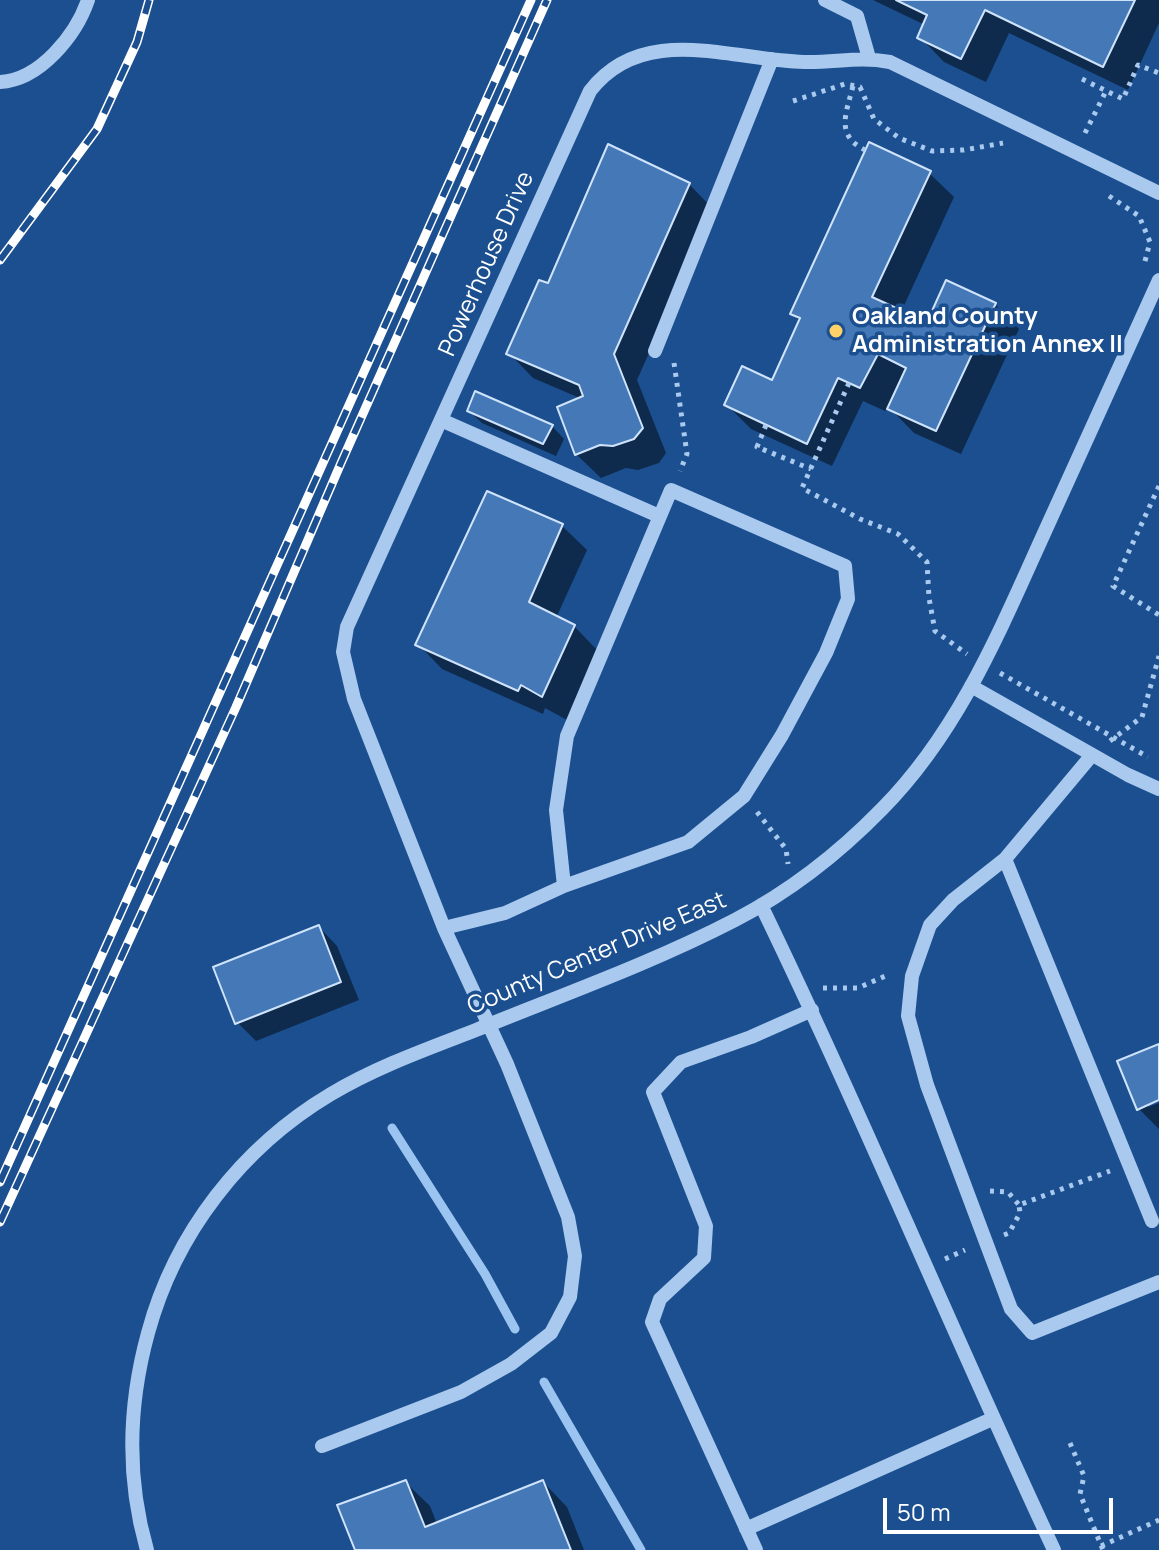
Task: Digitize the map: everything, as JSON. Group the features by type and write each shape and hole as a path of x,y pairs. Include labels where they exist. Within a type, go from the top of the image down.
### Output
{"street":[{"path":"0,82 26,76 42,65 83,15 88,0"},
{"path":"825,0 857,16 869,58"},
{"name":"Powerhouse Drive","path":"322,1446 461,1392 511,1364 551,1333 570,1297 575,1256 568,1217 507,1064 444,928 364,727 345,669 343,652 347,627 590,91 617,64 651,52 711,52 805,62 869,58 890,62 1159,193"},
{"path":"658,345 772,59"},
{"name":"County Center Drive East","path":"147,1550 135,1500 130,1455 136,1383 159,1297 179,1254 219,1192 252,1155 314,1105 386,1066 690,941 761,905 816,867 882,809 936,744 990,650 1155,275"},
{"path":"441,420 659,516"},
{"path":"444,928 505,913 564,886 688,842 744,796 782,735 826,653 848,599 845,566 671,490 567,736 556,810 564,886"},
{"path":"971,686 1128,775 1159,789"},
{"path":"1092,755 1005,859 953,900 930,925 912,976 908,1016 927,1085 1011,1309 1032,1333 1159,1282"},
{"path":"1005,859 1152,1221"},
{"path":"761,905 812,1010 992,1419 1054,1550"},
{"path":"756,1550 652,1322 660,1299 704,1258 706,1226 653,1092 681,1062 751,1037 812,1010"},
{"path":"746,1529 992,1419"}],"path":[{"path":"1082,79 1123,99 1138,65 1159,73"},
{"path":"793,101 845,84 860,87 874,119 899,138 932,151 964,150 1001,142 1013,149"},
{"path":"853,86 845,133 852,143 865,150"},
{"path":"1102,192 1139,216 1150,242 1143,265 1155,275"},
{"path":"658,345 671,346 687,454 671,490"},
{"path":"849,383 802,488 860,519 898,534 927,562 935,631 968,655"},
{"path":"766,425 757,447 811,469"},
{"path":"1159,486 1113,586 1159,615"},
{"path":"1114,738 1142,717 1159,656"},
{"path":"1030,690 1158,762"},
{"path":"744,796 786,849 789,865"},
{"path":"818,976 824,988 858,988 892,973"},
{"path":"1019,1205 1129,1164"},
{"path":"926,1268 1009,1233 1020,1213 1019,1205 1008,1192 992,1190 970,1198"},
{"path":"1070,1443 1084,1476 1080,1494 1102,1548 1159,1520"}],"building":[{"path":"896,0 1135,0 1103,67 985,10 961,59 917,38 927,15"},
{"path":"869,142 931,171 872,297 927,322 946,280 996,303 936,431 887,409 906,368 878,354 860,388 838,378 807,444 724,405 742,366 772,380 800,318 790,314"},
{"path":"608,144 690,183 614,354 643,428 634,439 613,446 600,445 575,455 557,407 583,396 579,385 506,354 539,280 548,283"},
{"path":"475,391 553,425 543,444 467,411"},
{"path":"487,491 563,524 529,602 575,625 542,697 521,685 518,691 415,645"},
{"path":"319,925 341,982 235,1024 213,967"},
{"path":"1159,1044 1159,1100 1137,1110 1117,1061"},
{"path":"406,1480 425,1527 543,1480 571,1550 355,1550 337,1505"}],"waterway":[{"path":"392,1128 485,1274 515,1329"},
{"path":"544,1382 641,1550"}],"railway":[{"path":"0,260 97,129 137,42 149,0"},
{"path":"0,1182 531,0"},
{"path":"0,1222 236,707 547,0"}],"place":[{"name":"Oakland County Administration Annex II","path":"836,331"}]}
